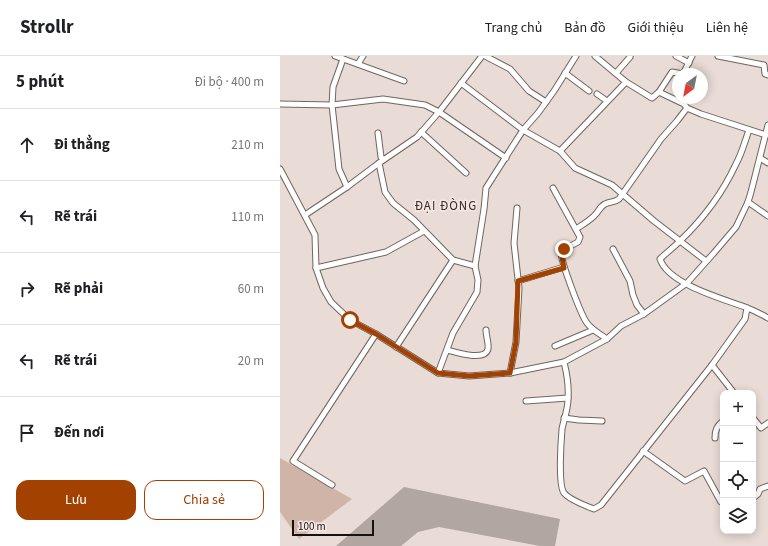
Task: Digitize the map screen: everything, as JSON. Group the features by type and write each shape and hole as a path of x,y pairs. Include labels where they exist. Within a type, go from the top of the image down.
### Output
{"street":[{"path":"335,56 404,81"},
{"path":"358,64 363,56"},
{"path":"305,215 417,137 439,112 482,56"},
{"path":"485,56 510,69 529,91 546,102"},
{"path":"438,373 453,333 477,292 478,280 475,266 486,188 523,130 546,102 576,56"},
{"path":"594,56 626,82 652,98 659,92 672,72 683,74 692,56"},
{"path":"676,56 689,63"},
{"path":"718,56 764,65 765,74 768,75"},
{"path":"616,73 630,57"},
{"path":"343,59 333,87 332,105 339,168 347,187"},
{"path":"565,73 589,91"},
{"path":"560,151 606,101 626,82"},
{"path":"461,83 523,130 560,151 575,168 612,185 705,260"},
{"path":"659,92 684,104 687,108 749,130 766,134"},
{"path":"597,94 606,101"},
{"path":"280,104 332,105 383,99 425,105 439,112 506,158"},
{"path":"576,229 595,216 604,204 616,201 623,195 661,139 687,108"},
{"path":"280,169 315,235 316,268 322,288 331,302 350,320 376,334 438,373 469,376 510,373 564,362 606,339 622,326 644,314 686,283 736,227 748,202 768,124"},
{"path":"749,130 737,163 726,185 709,208 680,241 660,260 662,265 674,277 705,294 747,308 768,318"},
{"path":"421,132 466,173"},
{"path":"378,133 385,192 393,203 414,220 453,260 475,266"},
{"path":"760,158 768,163"},
{"path":"553,188 580,236 579,240 561,252 564,268 586,322 593,330 606,339"},
{"path":"748,202 768,216"},
{"path":"510,373 516,342 518,281 514,244 517,208"},
{"path":"316,268 386,252 424,230"},
{"path":"613,249 630,281 637,305 644,314"},
{"path":"396,347 453,260"},
{"path":"518,281 564,268"},
{"path":"564,362 568,380 568,398 562,430 560,458 562,488 564,493 569,497 594,509 601,505 642,451 712,365 745,319 747,308"},
{"path":"447,350 469,356 484,354 487,352 488,347 486,330"},
{"path":"555,346 593,330"},
{"path":"332,485 293,462 376,334"},
{"path":"712,365 732,390"},
{"path":"526,401 549,398 568,398"},
{"path":"564,418 602,421"},
{"path":"756,422 761,428 768,423"},
{"path":"715,438 715,432 720,423"},
{"path":"642,451 685,481 704,472 720,500"},
{"path":"756,496 760,489 768,486"}],"shaded area":[{"path":"280,458 352,499 299,539 280,512"}],"building":[{"path":"404,487 560,519 555,546 540,546 439,527 418,532 401,546 336,546"}],"district":[{"name":"ĐẠI ĐÒNG","path":"446,206"}],"route":[{"path":"350,320 376,334 438,373 469,376 510,373 516,342 519,288 518,281 564,268 561,257 561,252 564,249"}]}
